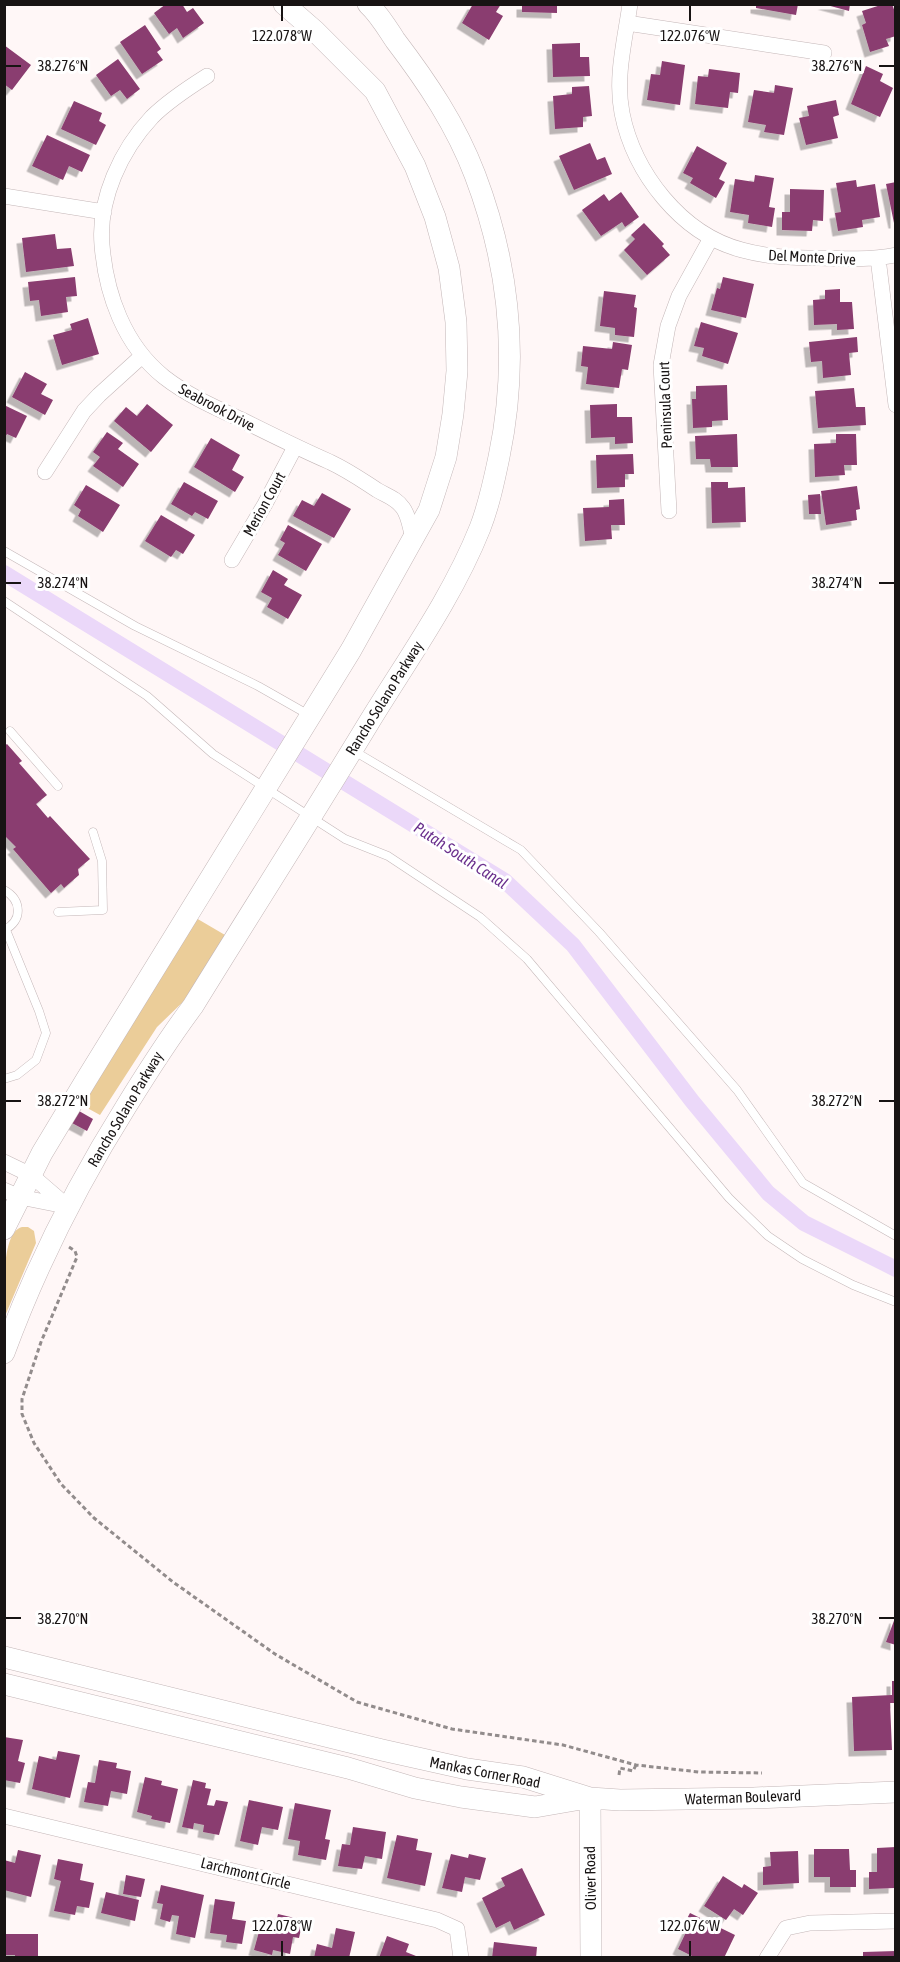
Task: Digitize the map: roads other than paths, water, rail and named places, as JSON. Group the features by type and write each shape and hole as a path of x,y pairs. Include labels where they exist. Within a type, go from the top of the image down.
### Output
{"street":[{"path":"4,1229 12,1193 31,1175 86,1080 351,650 429,510 446,457 457,371 456,321 449,268 435,218 415,166 375,92 322,38 284,4"},
{"name":"Rancho Solano Parkway","path":"4,1353 68,1207 97,1153 168,1039 193,1006 442,603 480,527 495,474 510,390 510,343 500,251 487,206 469,158 447,114 425,79 368,4"},
{"name":"Del Monte Drive","path":"630,4 620,67 621,112 635,156 657,190 684,218 711,238 740,249 774,257 878,258 896,255"},
{"path":"627,23 824,53"},
{"name":"Seabrook Drive","path":"207,76 174,98 152,118 130,146 116,170 104,212 101,233 104,266 111,299 142,356 164,377 195,398 354,473 394,498 403,508 413,538"},
{"path":"4,196 104,212"},
{"name":"Peninsula Court","path":"669,511 662,365 668,326 679,296 711,238"},
{"path":"878,258 896,405"},
{"path":"45,472 84,411 142,356"},
{"name":"Merion Court","path":"232,560 266,504 296,447"},
{"path":"4,1162 31,1175 68,1207"},
{"path":"12,1193 68,1207"},
{"name":"Mankas Corner Road","path":"4,1657 382,1750 467,1769 523,1777 590,1798"},
{"name":"Mankas Corner Road","path":"4,1684 348,1768 415,1788 461,1797 535,1807 590,1798"},
{"name":"Waterman Boulevard","path":"590,1798 620,1800 753,1798 896,1792"},
{"name":"Oliver Road","path":"590,1798 591,1958"},
{"name":"Larchmont Circle","path":"4,1816 437,1920 457,1929 461,1958"},
{"path":"767,1958 786,1928 810,1923 896,1921"}],"lane":[{"path":"4,551 135,626 258,686 306,723"},
{"path":"4,601 147,696 213,754 269,781 314,811 345,839 388,856 480,917 527,959 729,1198 768,1236 802,1259 896,1302"},
{"path":"10,731 58,786"},
{"path":"351,752 521,850 599,932 737,1090 803,1183 896,1236"},
{"path":"58,912 103,909 105,899 102,861 93,832"},
{"path":"4,890 12,894 18,907 16,920 5,930 39,1011 46,1034 36,1060 17,1075 4,1079"}],"waterway":[{"name":"Putah South Canal","path":"4,573 505,881 573,945 692,1101 768,1193 804,1223 896,1269"}]}
